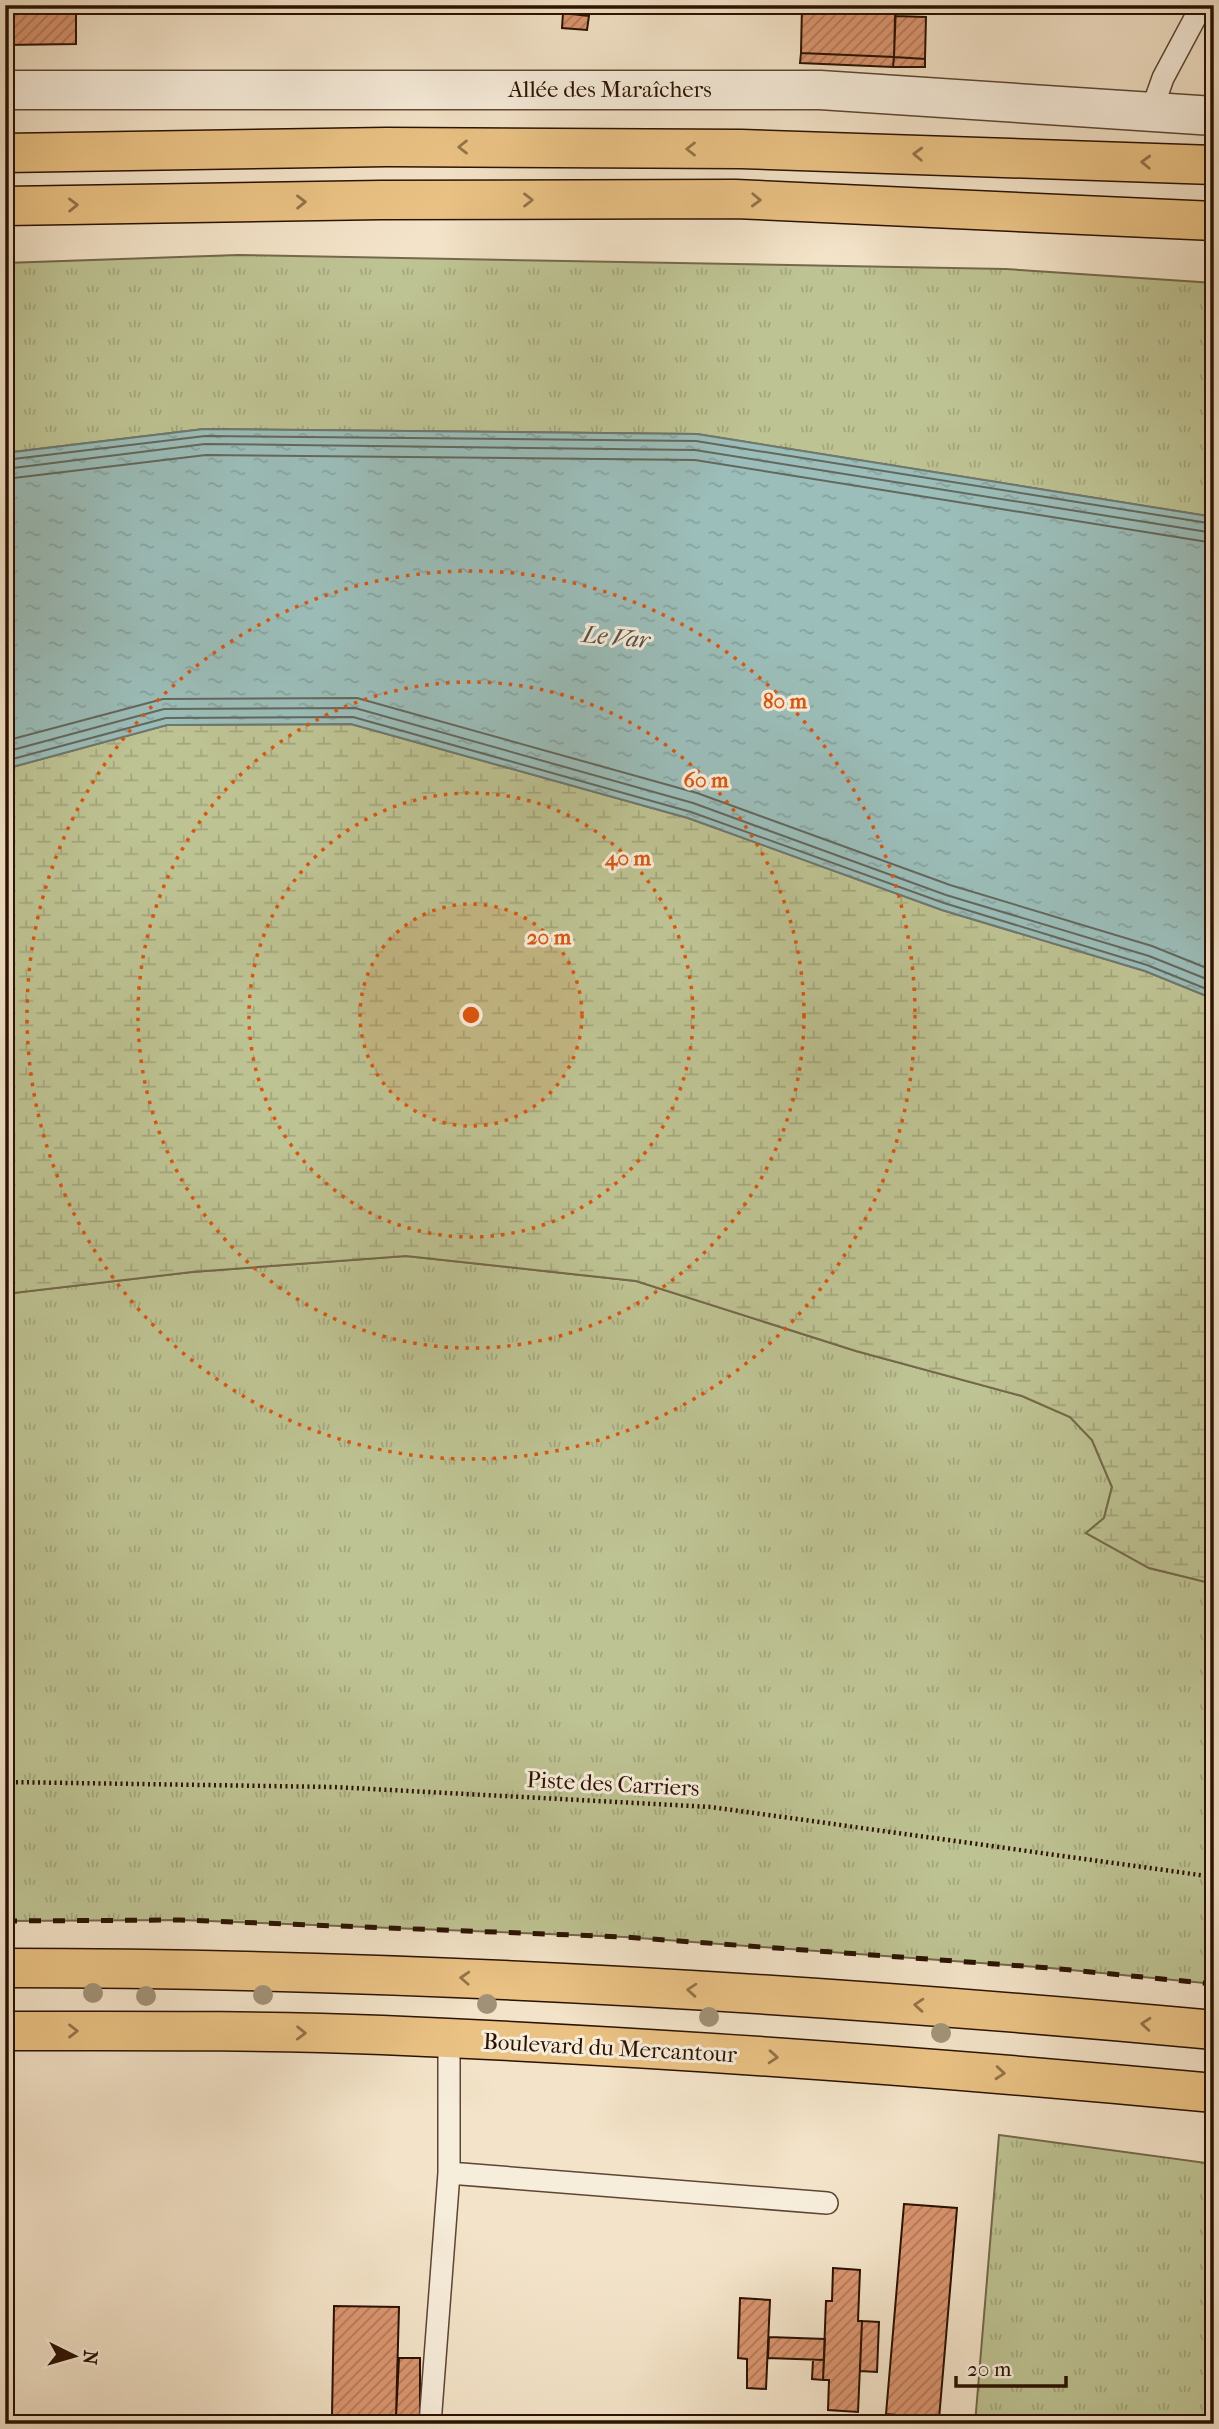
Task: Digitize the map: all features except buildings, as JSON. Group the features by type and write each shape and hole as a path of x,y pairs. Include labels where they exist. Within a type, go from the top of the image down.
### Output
{"main road":[{"path":"5,153 387,147 728,149 1214,165"},
{"path":"5,206 381,200 735,199 1214,221"},
{"path":"5,1968 157,1968 387,1974 666,1988 1015,2012 1214,2030"},
{"name":"Boulevard du Mercantour","path":"5,2031 194,2031 449,2039 668,2050 938,2068 1214,2093"}],"street":[{"name":"Allée des Maraîchers","path":"5,90 820,90 1214,116"}],"lane":[{"path":"1151,111 1163,78 1202,5"},
{"path":"430,2424 449,2172 449,2039"},
{"path":"449,2172 827,2203"}],"path":[{"name":"Piste des Carriers","path":"5,1782 334,1787 711,1807 1214,1877"}],"green space":[{"path":"238,255 1006,269 1214,283 1214,517 697,434 204,429 5,453 5,263"},
{"path":"351,724 688,818 942,910 1145,971 1214,999 1214,1584 1149,1568 1086,1533 1104,1518 1112,1487 1092,1440 1070,1417 1022,1396 856,1351 636,1281 406,1256 192,1272 5,1294 5,769 167,725"},
{"path":"406,1256 636,1281 856,1351 1022,1396 1070,1417 1092,1440 1112,1487 1104,1518 1086,1533 1149,1568 1214,1584 1214,1984 1050,1968 625,1937 181,1920 5,1921 5,1294 192,1272"},
{"path":"999,2135 1214,2164 1214,2424 975,2424"}],"water":[{"name":"Le Var","path":"204,429 697,434 1214,517 1214,999 1145,971 942,910 688,818 351,724 167,725 5,769 5,453"}],"railway":[{"path":"5,1921 181,1920 625,1937 1050,1968 1214,1984"}]}
